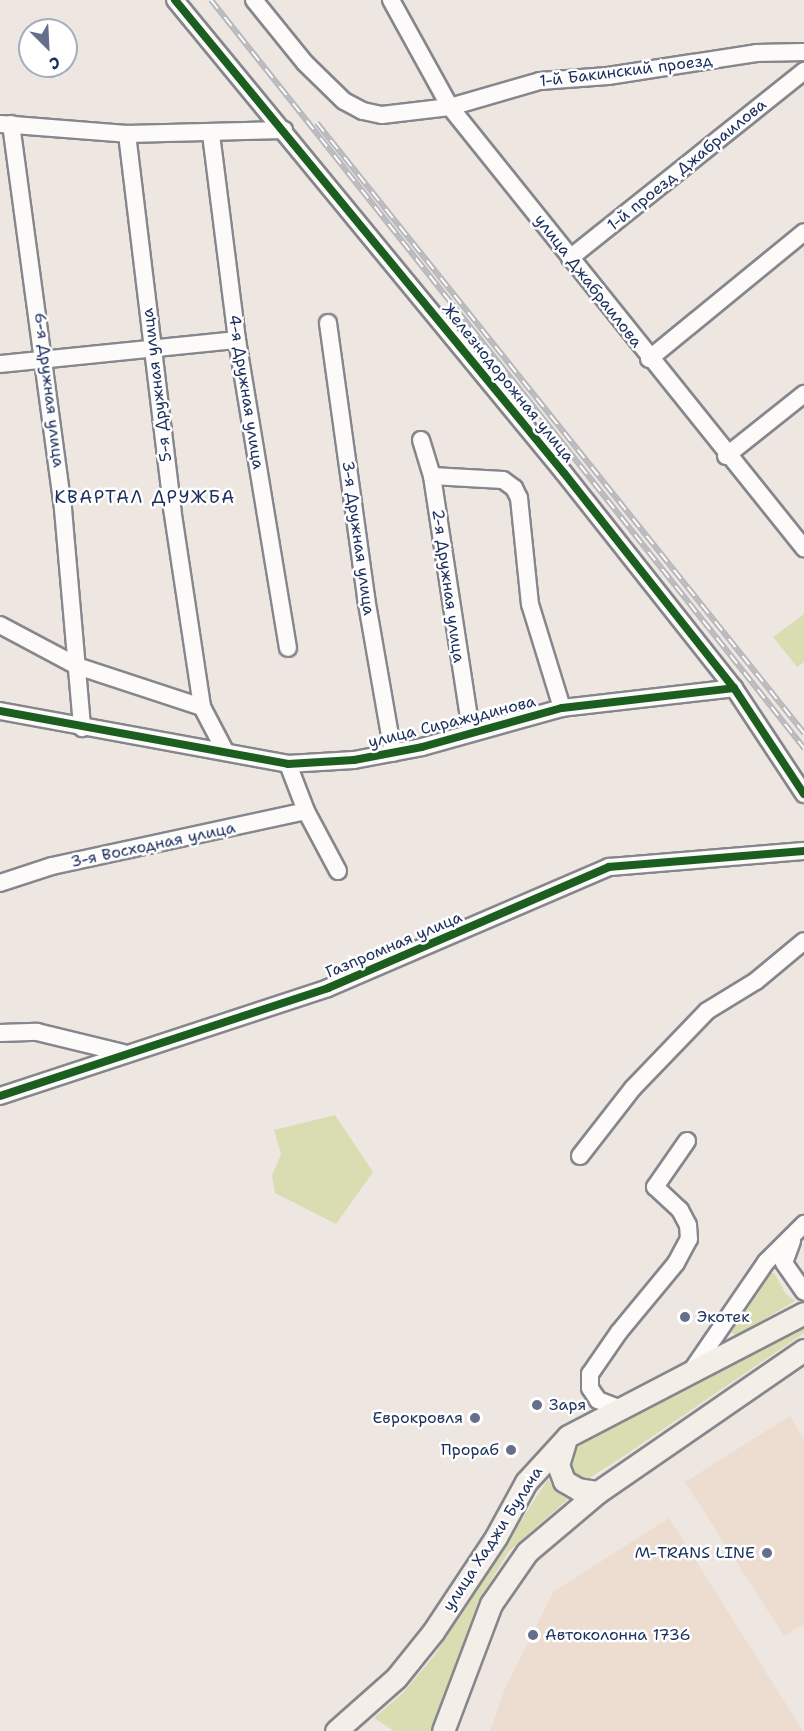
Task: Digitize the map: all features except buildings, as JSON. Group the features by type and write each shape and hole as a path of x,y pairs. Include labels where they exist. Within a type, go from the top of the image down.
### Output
{"main road":[{"name":"улица Хаджи Булача","path":"336,1731 396,1678 433,1632 496,1537 526,1482 568,1436 804,1313"},
{"name":"улица Хаджи Булача","path":"443,1731 491,1604 527,1552 598,1492 800,1354"},
{"path":"568,1436 558,1455 564,1481 578,1489 598,1492"},
{"path":"342,1731 365,1731"}],"street":[{"name":"Железнодорожная улица","path":"175,0 284,130 734,687 804,794"},
{"name":"1-й Бакинский проезд","path":"254,0 305,63 344,101 363,111 382,115 450,107 540,81 608,76 756,53 804,52"},
{"name":"улица Джабраилова","path":"391,0 450,107 726,456 804,548"},
{"name":"1-й проезд Джабраилова","path":"570,258 804,71"},
{"path":"6,124 127,134 211,134 284,130"},
{"name":"6-я Дружная улица","path":"6,124 46,358 82,728"},
{"name":"5-я Дружная улица","path":"127,134 153,351 202,707 225,751"},
{"name":"4-я Дружная улица","path":"211,134 237,340 288,648"},
{"path":"649,359 804,232"},
{"name":"3-я Дружная улица","path":"328,323 393,753"},
{"path":"0,364 46,358 153,351 237,340"},
{"path":"726,456 804,394"},
{"name":"2-я Дружная улица","path":"421,440 432,476 471,732"},
{"path":"432,476 503,480 514,488 519,498 530,604 562,708"},
{"path":"0,625 77,666 202,707"},
{"name":"улица Сиражудинова","path":"0,711 82,728 225,751 288,764 354,760 393,753 562,708 734,687"},
{"path":"288,764 306,811 338,871"},
{"name":"3-я Восходная улица","path":"0,883 52,866 306,811"},
{"name":"Газпромная улица","path":"0,1096 123,1053 328,988 609,867 804,851"},
{"path":"580,1156 633,1088 707,1011 756,981 804,941"},
{"path":"0,1033 37,1032 123,1053"},
{"path":"621,1409 598,1400 590,1388 590,1374 619,1332 676,1263 689,1239 688,1225 680,1210 655,1187 687,1141"},
{"path":"804,1224 789,1245 784,1263 804,1292"},
{"path":"688,1375 766,1262 804,1224"}],"shaded area":[{"name":"М-TRANS LINE","path":"790,1416 804,1440 804,1624 784,1636 685,1482"},
{"path":"669,1518 803,1731 490,1731 505,1689 553,1592"}],"green space":[{"path":"804,614 804,662 797,667 773,637"},
{"path":"335,1115 373,1172 336,1224 275,1193 272,1176 281,1154 274,1130"},
{"path":"770,1273 774,1273 786,1294 795,1301 736,1336 731,1332"},
{"path":"804,1322 804,1333 618,1460 589,1478 577,1479 570,1473 570,1453 586,1441"},
{"path":"548,1479 556,1492 568,1499 509,1551 485,1590 432,1731 394,1731 374,1718 403,1693 434,1656"}],"railway":[{"path":"211,0 804,748"},
{"path":"317,123 804,733"}],"cycle path":[{"path":"175,0 564,473 734,688 804,794"},
{"path":"0,711 288,764 354,760 422,747 562,708 734,688"},
{"path":"0,1096 328,988 609,867 804,851"}],"place":[{"name":"Экотек","path":"685,1317"},
{"name":"Заря","path":"537,1405"},
{"name":"Еврокровля","path":"475,1418"},
{"name":"Прораб","path":"511,1450"},
{"name":"М-TRANS LINE","path":"767,1553"},
{"name":"Автоколонна 1736","path":"533,1635"}],"district":[{"name":"КВАРТАЛ ДРУЖБА","path":"145,497"}]}
